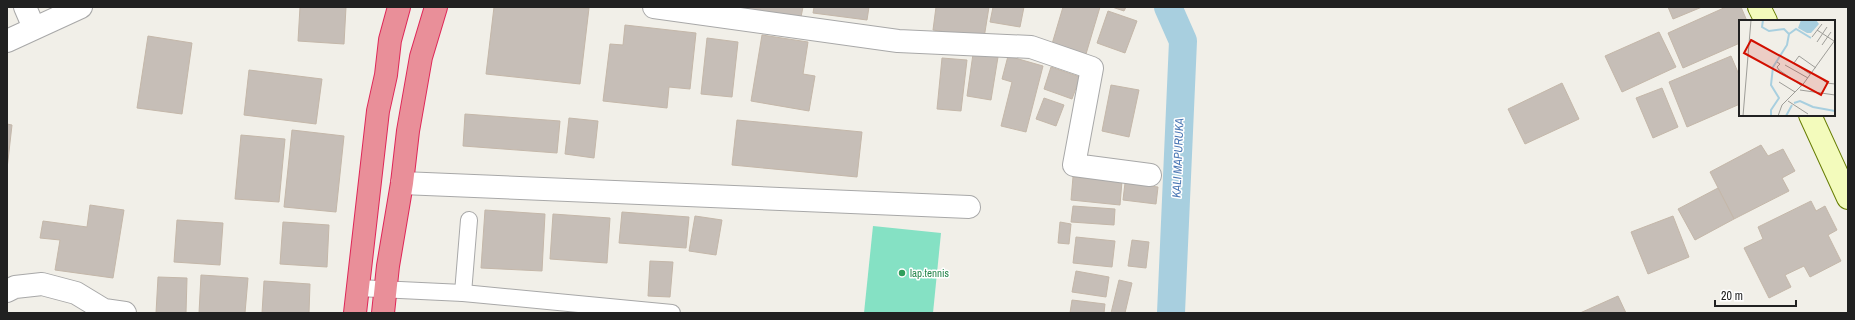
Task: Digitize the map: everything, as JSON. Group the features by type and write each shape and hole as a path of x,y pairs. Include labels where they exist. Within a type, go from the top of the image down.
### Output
{"highway":[{"path":"355,313 378,111 386,75 390,40 399,7"},
{"path":"383,313 408,131 421,57 436,7"}],"street":[{"path":"25,7 34,28"},
{"path":"7,41 81,7"},
{"path":"654,7 898,41 1031,47 1038,49 1092,68 1074,165 1150,175"},
{"path":"1759,7 1766,20"},
{"path":"1810,116 1848,198"},
{"path":"402,183 969,207"},
{"path":"7,291 15,287 42,284 76,293 104,310 125,313"}],"lane":[{"path":"463,293 469,220"},
{"path":"358,288 386,288 463,293 584,309 672,313"}],"green space":[{"name":"lap.tennis","path":"873,226 941,233 933,313 864,313"}],"building":[{"path":"300,7 346,7 344,44 298,41"},
{"path":"494,7 589,8 580,84 486,74"},
{"path":"746,7 803,7 801,17 746,11"},
{"path":"814,7 869,7 867,20 813,13"},
{"path":"936,7 989,7 984,38 933,30"},
{"path":"993,7 1024,7 1020,27 990,22"},
{"path":"1063,7 1100,7 1086,54 1052,44"},
{"path":"1112,7 1126,7 1124,11"},
{"path":"1668,7 1702,7 1673,19"},
{"path":"1726,7 1741,7 1747,20 1739,20 1739,43 1683,68 1668,33"},
{"path":"1108,11 1137,21 1125,53 1097,43"},
{"path":"625,25 696,33 690,89 669,87 667,108 603,101 610,44 623,45"},
{"path":"1659,32 1676,67 1622,92 1605,56"},
{"path":"762,35 808,42 803,74 815,76 809,111 751,101"},
{"path":"148,36 192,43 182,114 137,108"},
{"path":"707,38 738,42 732,97 701,94"},
{"path":"973,54 998,57 991,100 967,96"},
{"path":"1008,56 1043,66 1026,132 1001,126 1012,82 1002,79"},
{"path":"1731,56 1739,75 1739,104 1687,127 1669,82"},
{"path":"942,58 967,60 961,111 937,109"},
{"path":"1051,67 1080,77 1072,99 1044,89"},
{"path":"249,70 322,79 316,124 244,115"},
{"path":"1562,83 1579,119 1525,144 1508,109"},
{"path":"1111,85 1139,90 1129,137 1102,131"},
{"path":"1662,88 1678,127 1653,138 1636,98"},
{"path":"1044,98 1064,105 1056,126 1036,119"},
{"path":"465,114 560,121 557,153 463,146"},
{"path":"569,118 598,121 594,158 565,154"},
{"path":"737,120 862,132 857,177 732,165"},
{"path":"7,124 12,125 7,169"},
{"path":"292,130 344,136 336,212 284,207"},
{"path":"241,135 285,139 279,202 235,199"},
{"path":"1761,145 1768,156 1783,149 1795,171 1782,178 1789,191 1734,219 1710,172"},
{"path":"1073,177 1122,181 1120,205 1071,200"},
{"path":"1125,183 1158,187 1156,204 1123,200"},
{"path":"1718,188 1734,219 1695,240 1678,209"},
{"path":"1811,201 1816,211 1825,206 1837,230 1828,235 1841,261 1810,277 1804,266 1785,275 1791,287 1769,298 1744,248 1763,239 1758,227"},
{"path":"90,205 124,210 113,278 55,270 60,240 40,238 43,221 87,227"},
{"path":"1073,206 1115,209 1114,225 1071,222"},
{"path":"485,210 545,214 542,271 481,268"},
{"path":"622,212 689,217 686,248 619,243"},
{"path":"553,214 610,218 607,263 550,259"},
{"path":"695,216 722,220 716,255 689,251"},
{"path":"1673,216 1689,257 1648,274 1631,232"},
{"path":"177,220 223,223 220,265 174,262"},
{"path":"283,222 329,225 327,267 280,264"},
{"path":"1060,222 1071,224 1069,244 1058,243"},
{"path":"1076,237 1115,241 1112,267 1073,263"},
{"path":"1132,240 1149,242 1146,268 1128,266"},
{"path":"650,261 673,262 670,297 648,296"},
{"path":"1076,271 1109,277 1106,297 1072,292"},
{"path":"201,275 248,278 245,313 199,313"},
{"path":"158,277 187,278 186,313 156,313"},
{"path":"1119,280 1132,283 1125,313 1111,313"},
{"path":"264,281 310,284 309,313 262,313"},
{"path":"1618,296 1626,313 1580,313"},
{"path":"1072,300 1105,304 1104,313 1070,313"}],"waterway":[{"name":"KALI MAPURUKA","path":"1168,7 1183,41 1171,313"}],"place":[{"name":"lap.tennis","path":"902,273"}]}
